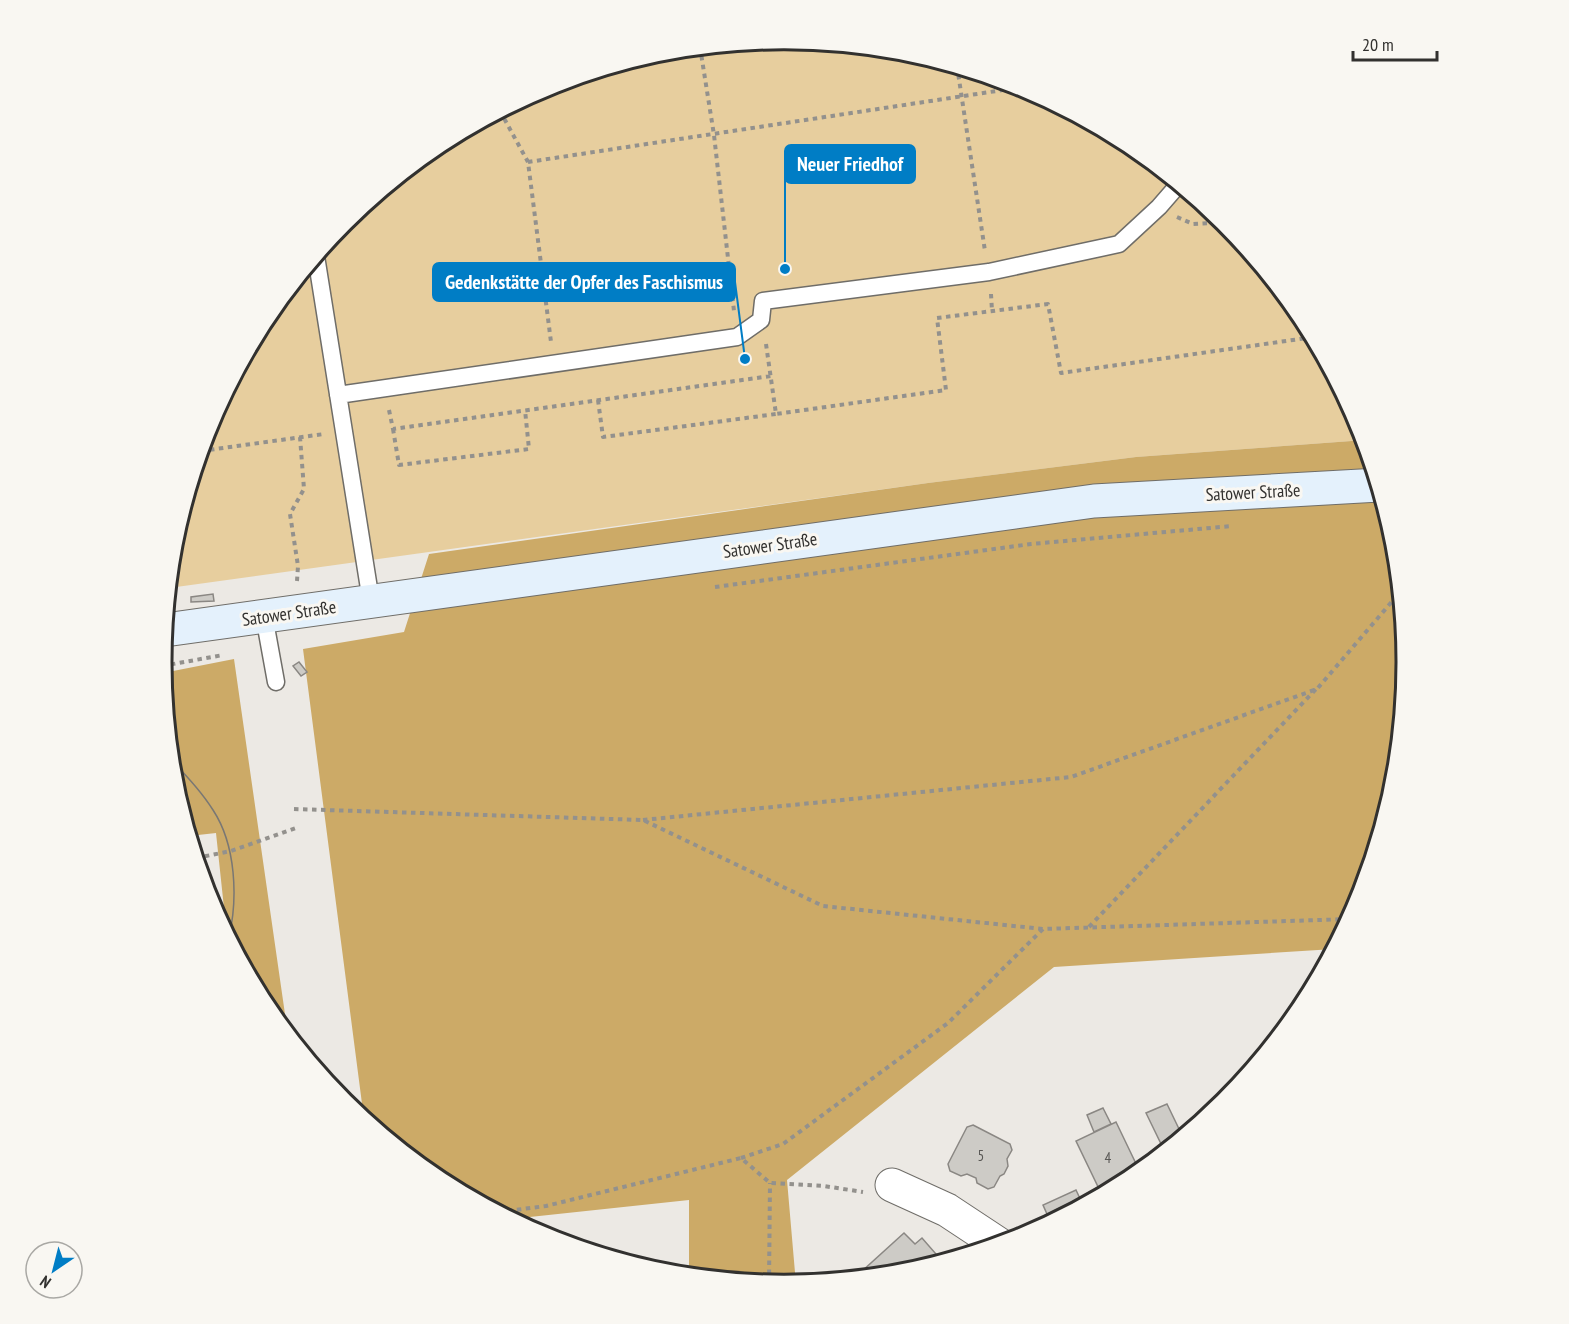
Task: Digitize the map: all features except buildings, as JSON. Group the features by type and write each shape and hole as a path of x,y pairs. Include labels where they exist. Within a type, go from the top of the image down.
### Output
{"main road":[{"name":"Satower Straße","path":"173,629 1094,501 1370,485"}],"street":[{"path":"892,1185 947,1210 990,1239"}],"lane":[{"path":"338,394 737,337 761,320 763,301 989,272 1119,244 1174,190"},
{"path":"318,266 370,601"},
{"path":"264,616 276,682"}],"path":[{"path":"701,56 714,135 737,337"},
{"path":"958,75 989,272 992,311"},
{"path":"528,162 1003,90"},
{"path":"504,118 528,162 553,363"},
{"path":"1159,207 1192,225 1212,223"},
{"path":"598,400 603,437 946,390 937,318 1048,304 1060,373 1304,338"},
{"path":"761,320 776,414"},
{"path":"393,429 771,376"},
{"path":"385,388 399,465 529,449 525,410"},
{"path":"211,450 300,437 304,489 290,514 298,581"},
{"path":"712,588 1031,544 1233,526"},
{"path":"1088,928 1317,689 1394,599"},
{"path":"172,664 269,648"},
{"path":"294,809 643,820 1071,777 1317,689"},
{"path":"643,820 823,906 1043,929 1340,919"},
{"path":"204,856 231,850 296,828"},
{"path":"513,1210 546,1206 741,1158 783,1144 948,1023 1043,929"},
{"path":"741,1158 770,1183 824,1186 872,1193 892,1185"},
{"path":"769,1274 770,1183"}],"shaded area":[{"path":"744,51 825,51 904,61 943,70 1019,96 1091,132 1125,153 1188,201 1245,258 1294,322 1315,356 1334,391 1355,441 1136,457 928,483 177,587 193,503 205,465 235,391 275,322 324,258 351,229 381,201 444,153 514,113 550,96 626,70 705,55"},
{"path":"1355,441 1376,503 1392,582 1396,622 1396,702 1392,742 1376,821 1350,896 1325,950 1054,967 787,1180 795,1274 744,1273 689,1267 689,1200 527,1217 478,1192 444,1171 412,1148 362,1105 303,649 404,632 429,554 928,483 1136,457"},
{"path":"234,659 285,1016 254,968 224,907 216,833 197,835 177,742 172,671"}],"tram line":[{"path":"182,772 213,810 226,839 233,872 234,906 231,925"}],"place":[{"name":"Neuer Friedhof","path":"785,269"},
{"name":"Gedenkstätte der Opfer des Faschismus","path":"745,359"}]}
